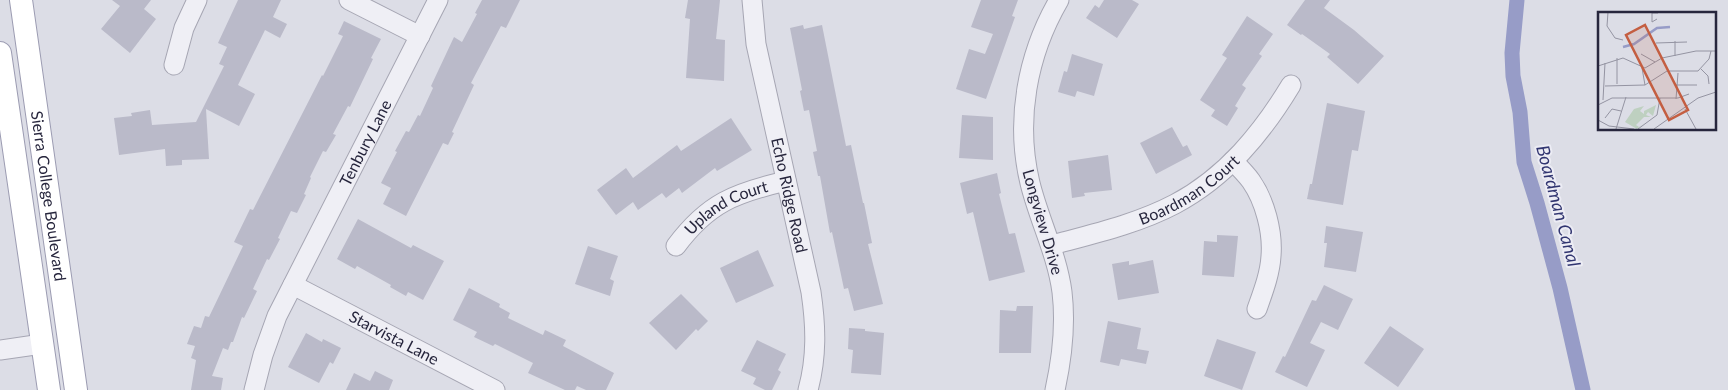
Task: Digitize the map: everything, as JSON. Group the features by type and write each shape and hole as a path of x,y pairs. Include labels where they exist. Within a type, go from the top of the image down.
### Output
{"main road":[{"name":"Sierra College Boulevard","path":"21,0 76,390"},
{"name":"Sierra College Boulevard","path":"0,53 49,390"}],"street":[{"path":"174,65 184,28 196,0"},
{"path":"349,0 420,36"},
{"name":"Tenbury Lane","path":"254,390 270,334 293,285 438,0"},
{"name":"Echo Ridge Road","path":"752,0 756,44 811,292 815,319 813,371 808,390"},
{"name":"Longview Drive","path":"1055,390 1063,334 1062,291 1052,246 1030,184 1023,140 1023,116 1026,90 1033,63 1042,36 1059,0"},
{"name":"Boardman Court","path":"1052,246 1150,215 1175,204 1197,190 1233,161 1264,126 1291,85"},
{"path":"1233,161 1252,182 1260,196 1270,236 1271,255 1269,273 1257,309"},
{"name":"Upland Court","path":"676,246 698,220 722,202 748,191 786,181"},
{"name":"Starvista Lane","path":"293,285 495,390"},
{"path":"0,350 42,344"}],"building":[{"path":"112,0 151,0 144,9 156,19 130,53 101,29 120,6"},
{"path":"238,0 281,0 273,17 287,24 280,38 265,30 238,85 255,94 239,126 206,109 209,159 182,160 182,165 166,166 165,149 119,155 114,118 132,116 131,113 150,110 152,125 196,122 224,66 219,64 227,47 218,43"},
{"path":"482,0 520,0 506,28 501,26 471,83 474,85 448,145 443,143 406,216 383,204 391,188 381,183 406,131 409,132 418,115 420,116 433,88 431,86 454,37 462,42 477,14 475,13"},
{"path":"688,0 720,0 716,39 725,40 724,81 686,78 690,19 685,18"},
{"path":"981,0 1018,0 1012,16 1015,17 986,99 956,89 969,49 985,54 993,34 971,27"},
{"path":"1104,0 1132,0 1139,4 1117,38 1086,18 1095,5 1099,8"},
{"path":"1305,0 1330,0 1324,8 1354,30 1384,56 1358,84 1327,57 1330,54 1287,25"},
{"path":"1247,16 1273,34 1259,54 1262,56 1242,85 1246,88 1235,106 1238,108 1227,126 1211,116 1215,110 1200,100 1227,58 1222,55"},
{"path":"344,21 381,39 371,58 373,59 350,107 348,106 333,134 336,135 326,152 323,151 310,177 304,194 306,195 297,213 291,211 278,238 280,239 269,260 267,259 253,289 257,291 244,318 242,317 233,342 231,342 228,350 223,348 212,376 223,378 221,390 191,390 196,360 191,358 195,346 187,344 194,326 201,328 205,316 209,317 243,246 234,242 250,209 253,210 343,36 338,34"},
{"path":"803,25 804,29 822,25 846,146 851,145 864,203 872,243 868,244 883,304 854,311 848,288 844,289 832,232 830,233 820,176 818,176 813,152 817,151 809,110 804,111 800,91 802,90 790,28"},
{"path":"1072,54 1103,64 1094,96 1077,91 1075,97 1058,92 1064,71 1067,72"},
{"path":"1327,103 1365,111 1358,151 1352,150 1343,205 1307,199 1310,184 1312,184"},
{"path":"962,115 993,117 993,160 959,158"},
{"path":"731,118 752,150 717,171 715,168 682,193 679,188 666,198 662,193 638,210 633,202 616,215 597,190 626,168 633,178 677,145 681,151"},
{"path":"1172,127 1183,147 1187,145 1192,155 1156,174 1140,143"},
{"path":"1108,155 1112,190 1084,193 1085,196 1072,198 1068,161"},
{"path":"997,173 1001,193 999,194 1009,234 1015,233 1025,272 989,281 973,212 967,214 960,183"},
{"path":"358,219 411,248 413,245 444,261 423,300 408,292 406,296 390,287 391,285 357,266 355,269 337,259"},
{"path":"1326,226 1363,232 1356,272 1324,267 1327,243 1324,243"},
{"path":"1217,235 1238,236 1234,277 1202,275 1204,241 1217,242"},
{"path":"588,246 618,256 610,279 614,281 610,296 575,284"},
{"path":"758,250 774,286 736,303 720,268"},
{"path":"1153,260 1159,293 1118,300 1112,264 1129,261 1129,265"},
{"path":"1324,285 1353,299 1338,330 1321,322 1310,343 1325,350 1307,387 1275,372 1283,356 1285,357 1312,300 1316,301"},
{"path":"469,288 500,304 499,307 510,313 508,318 543,335 545,330 566,340 563,346 614,373 606,390 586,390 577,386 575,390 565,390 528,373 533,363 495,344 493,346 474,337 477,332 453,320"},
{"path":"681,294 708,321 698,331 696,329 676,350 649,323"},
{"path":"1017,306 1033,306 1031,353 999,353 1000,310 1016,311"},
{"path":"1108,321 1141,328 1137,349 1149,351 1146,364 1121,359 1119,366 1100,362"},
{"path":"1390,326 1424,349 1398,387 1364,363"},
{"path":"849,328 884,333 881,375 851,373 853,350 848,349"},
{"path":"306,333 322,342 323,339 341,348 333,364 330,362 319,383 288,367"},
{"path":"1217,339 1256,352 1242,390 1204,376"},
{"path":"757,340 786,354 778,370 781,372 772,390 765,390 753,384 756,378 741,371"},
{"path":"375,371 393,380 389,390 346,390 354,373 370,381"}],"waterway":[{"name":"Boardman Canal","path":"1517,0 1512,53 1513,76 1520,112 1524,162 1560,288 1583,390"}]}
